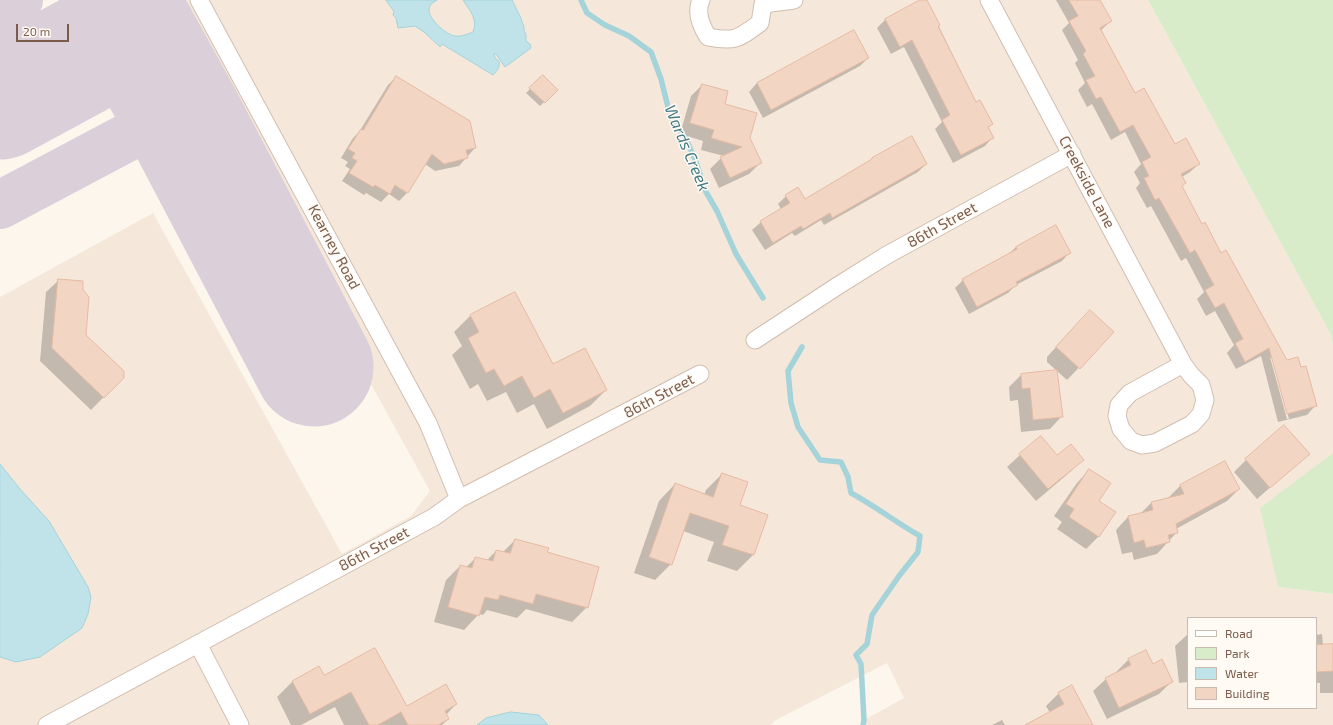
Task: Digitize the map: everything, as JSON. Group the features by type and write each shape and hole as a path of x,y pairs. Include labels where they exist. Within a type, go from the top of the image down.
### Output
{"street":[{"name":"Kearney Road","path":"199,0 428,423 459,499"},
{"path":"701,0 698,6 700,24 708,37 726,40 742,37 760,23 761,2 794,0"},
{"name":"Creekside Lane","path":"989,0 1183,364 1201,386 1205,400 1201,414 1192,424 1155,443 1142,445 1131,441 1121,429 1117,416 1119,405 1130,393 1183,364"},
{"name":"86th Street","path":"755,340 887,255 1072,154"},
{"name":"86th Street","path":"47,725 434,517 459,499 700,374"},
{"path":"198,644 240,725"}],"shaded area":[{"path":"159,0 1148,0 1330,333 1333,344 1333,453 1261,509 1278,587 1333,594 1333,725 863,725 864,720 904,698 887,663 776,720 770,725 0,725 0,297 153,213 342,554 411,516 430,491"}],"green space":[{"path":"1148,0 1333,0 1333,344 1330,333"},
{"path":"1333,453 1333,594 1278,587 1260,508"}],"water":[{"path":"386,0 437,0 431,4 429,8 432,19 447,33 457,36 473,32 475,23 471,12 463,0 512,0 524,27 526,41 530,44 531,48 505,67 496,54 494,54 495,58 499,61 499,65 493,75 442,44 440,47 415,26 398,28 396,18 393,15 394,12"},
{"path":"0,464 49,521 88,587 91,597 88,614 82,628 40,657 16,662 0,657"},
{"path":"511,712 539,715 548,725 477,725 486,718"}],"building":[{"path":"920,0 927,0 940,25 938,26 976,102 980,100 993,124 988,127 994,138 961,155 942,120 950,115 912,40 900,47 885,19"},
{"path":"1069,0 1100,0 1112,21 1100,28 1135,93 1144,88 1175,144 1186,138 1200,164 1181,174 1186,183 1182,186 1202,224 1205,222 1221,253 1226,250 1287,360 1298,357 1301,367 1306,366 1317,406 1287,414 1269,348 1245,362 1235,343 1243,339 1224,303 1215,308 1205,290 1214,285 1195,250 1190,253 1159,198 1155,200 1144,178 1149,176 1142,162 1151,157 1133,125 1120,132 1101,97 1096,99 1086,80 1095,76 1083,54 1086,51 1069,21 1078,16"},
{"path":"854,30 869,58 771,110 757,83"},
{"path":"543,75 558,90 545,103 529,88"},
{"path":"396,76 470,121 476,148 466,150 468,158 444,164 432,154 408,193 395,185 390,194 375,185 373,187 349,173 357,161 352,158 355,153 348,149 361,129 363,130"},
{"path":"702,84 728,91 725,104 757,113 750,138 762,163 730,178 720,157 742,147 711,138 714,130 690,123"},
{"path":"912,136 927,164 832,218 830,213 803,229 801,226 773,243 760,221 790,203 785,195 798,187 805,199 872,158"},
{"path":"1056,225 1071,253 1016,282 1018,285 977,307 962,279 1017,249 1016,247"},
{"path":"58,279 83,281 83,290 89,297 86,335 124,371 124,378 104,398 52,348"},
{"path":"515,292 553,364 585,348 607,390 563,413 550,389 534,398 522,376 504,386 494,369 486,373 468,338 479,332 470,315"},
{"path":"1090,310 1114,332 1080,369 1056,347"},
{"path":"1057,370 1063,417 1033,420 1030,388 1022,389 1021,374"},
{"path":"1284,425 1310,454 1270,488 1245,459"},
{"path":"1041,436 1057,455 1071,444 1084,460 1048,489 1019,454"},
{"path":"1225,461 1240,489 1176,524 1178,533 1168,535 1170,542 1146,548 1144,540 1134,543 1128,516 1153,510 1151,502 1184,494 1180,485"},
{"path":"1089,469 1111,483 1099,501 1116,512 1099,537 1069,517 1074,509 1066,504"},
{"path":"722,473 748,482 740,505 768,515 754,555 722,545 729,526 690,513 672,565 649,557 675,483 713,497"},
{"path":"515,539 549,548 547,552 599,567 588,608 536,594 533,604 500,595 498,600 485,597 479,616 448,607 460,565 472,568 475,557 493,561 496,550 510,553"},
{"path":"1333,644 1333,671 1317,672 1317,645"},
{"path":"375,648 407,706 446,684 457,704 445,711 449,719 438,725 408,725 401,712 378,725 369,725 351,692 310,714 292,681 319,666 324,675"},
{"path":"1146,650 1153,664 1162,659 1173,682 1119,708 1105,678 1131,665 1128,659"},
{"path":"1072,685 1093,725 1025,725 1064,704 1058,693"}],"waterway":[{"name":"Wards Creek","path":"581,0 587,13 605,25 629,36 651,52 661,79 670,115 687,141 706,192 717,211 736,254 763,298"},
{"name":"Wards Creek","path":"802,347 788,371 791,403 798,427 820,460 841,462 848,477 851,493 920,536 918,552 872,615 867,644 856,655 861,664 863,725"}],"taxiway":[{"path":"0,10 19,0"},
{"path":"0,205 179,110"}],"runway":[{"path":"118,0 179,110 314,367"},
{"path":"0,100 133,28"}]}
